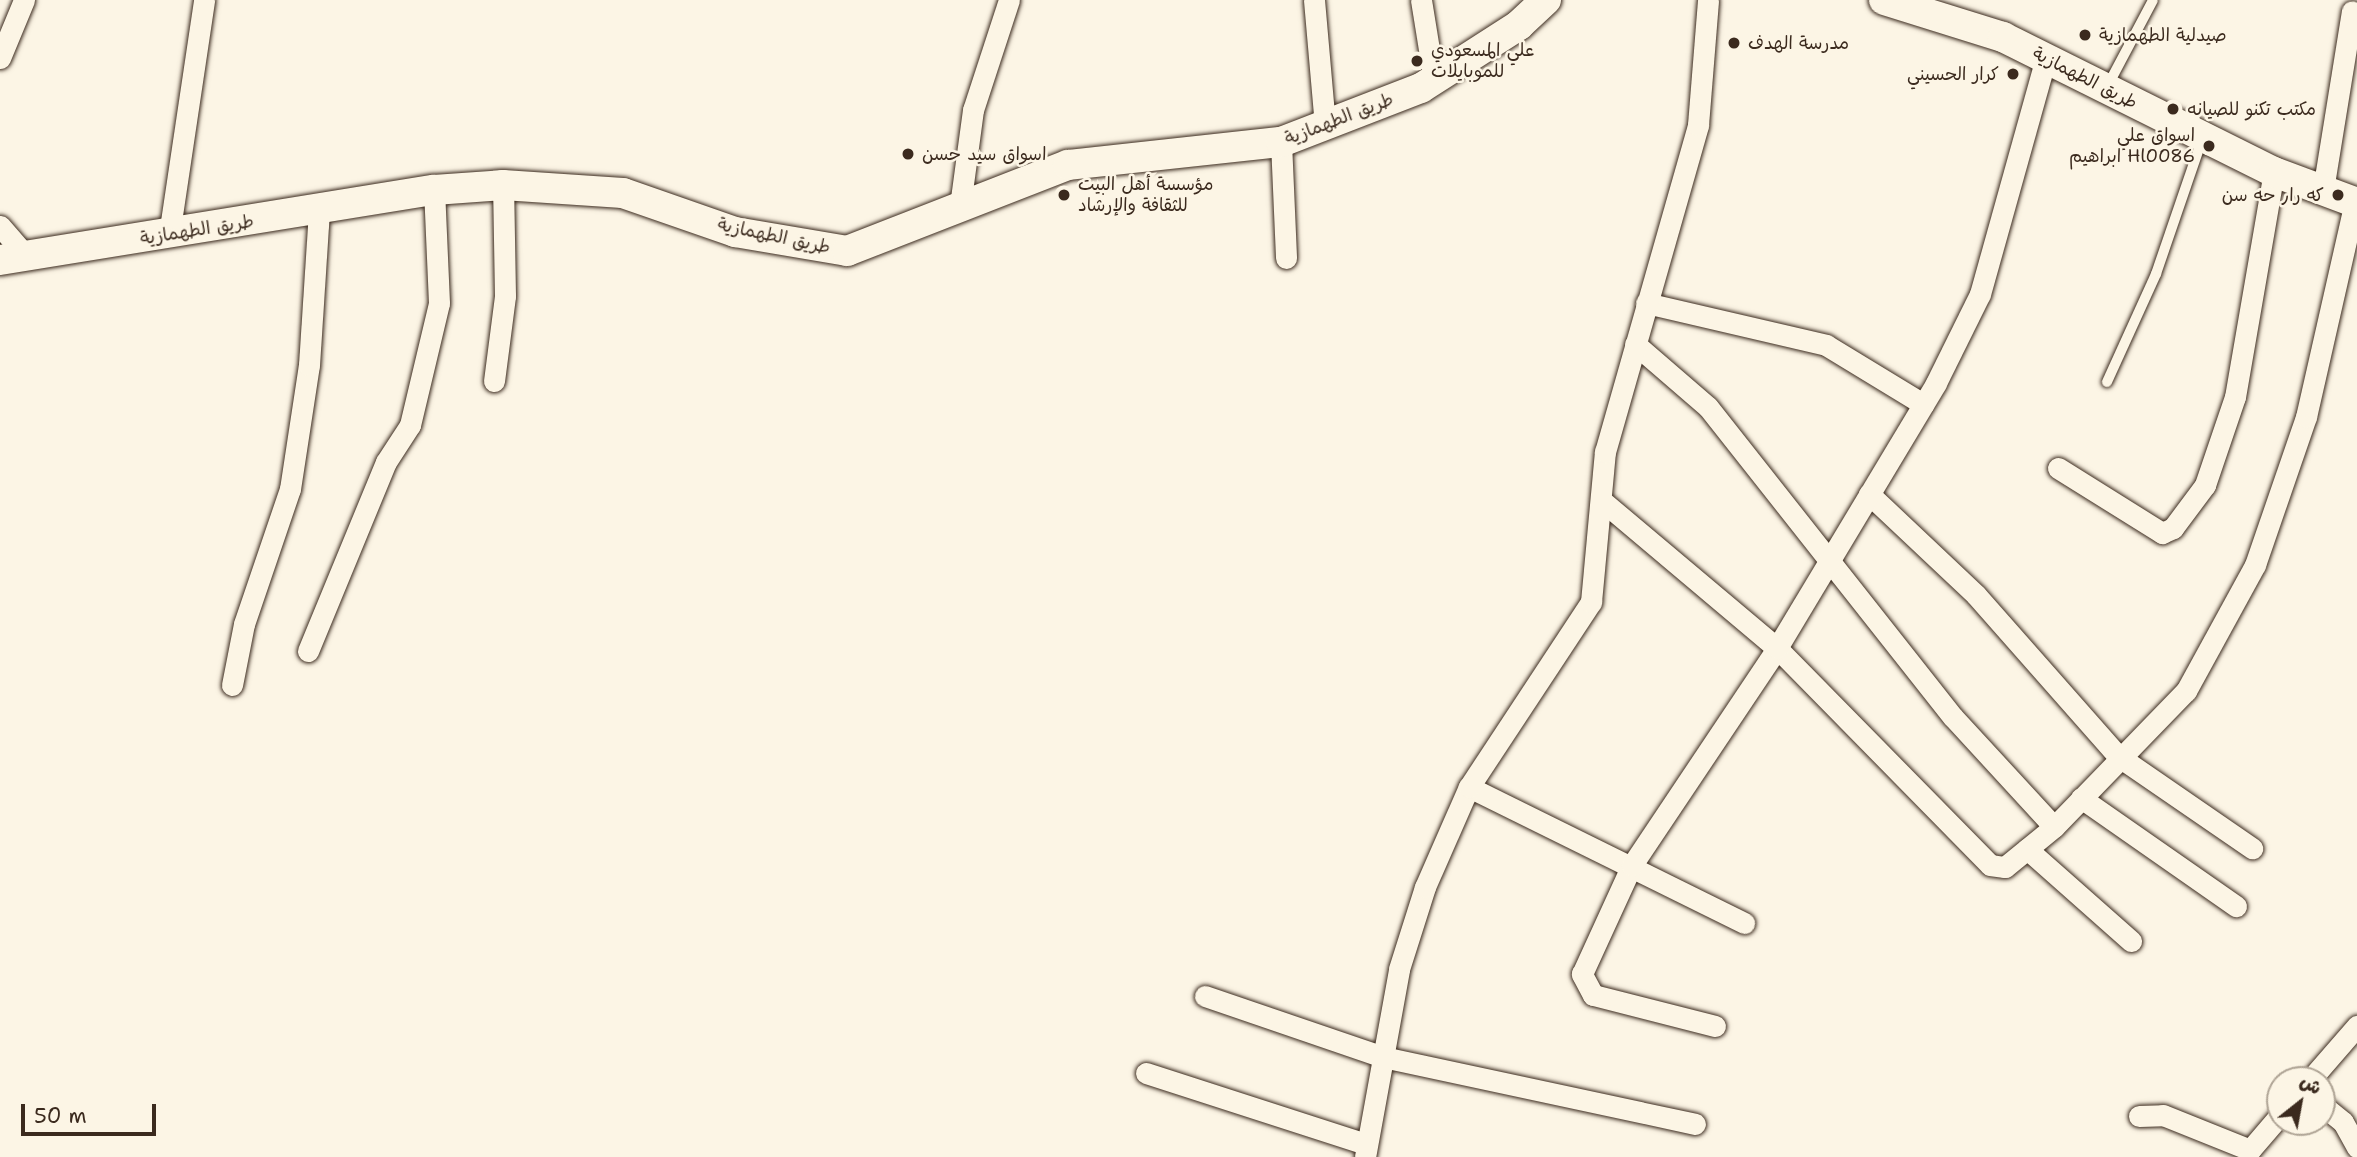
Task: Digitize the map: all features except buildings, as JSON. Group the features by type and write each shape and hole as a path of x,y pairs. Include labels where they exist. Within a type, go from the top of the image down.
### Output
{"main road":[{"name":"طريق الطهمازية","path":"13,258 319,211 434,190 503,185 623,193 735,232 847,251 1068,165 1281,142 1434,80 1546,0"},
{"name":"طريق الطهمازية","path":"1884,0 2003,37 2274,172 2356,202"}],"street":[{"path":"0,58 24,0"},
{"path":"169,235 204,0"},
{"path":"960,206 973,110 1009,0"},
{"path":"1314,0 1325,125"},
{"path":"1421,0 1434,80"},
{"path":"1146,1073 1366,1150 1399,969 1425,887 1469,787 1591,602 1605,452 1699,125 1708,0"},
{"path":"2323,190 2352,11"},
{"path":"1715,1026 1593,995 1584,986 1582,974 1632,865 1777,648 1923,404 1980,294 2046,58"},
{"path":"1281,142 1286,258"},
{"path":"2058,468 2162,533 2173,528 2206,485 2235,397 2274,172"},
{"path":"494,382 505,296 503,185"},
{"path":"308,651 386,462 410,425 439,303 434,190"},
{"path":"1601,500 1777,648 1990,865 2006,867 2054,827 2118,756 2186,691 2255,565 2306,417 2356,202"},
{"path":"232,684 244,624 290,489 309,365 319,211"},
{"path":"0,226 13,258"},
{"path":"1646,303 1826,345 1923,404"},
{"path":"1635,344 1709,407 1828,563 1953,716 2054,827"},
{"path":"1869,494 1976,595 2118,756 2252,848"},
{"path":"1469,787 1632,865 1744,923"},
{"path":"2081,797 2236,906"},
{"path":"2027,849 2131,941"},
{"path":"1205,996 1383,1057 1695,1124"},
{"path":"2322,1066 2357,1026"},
{"path":"2139,1115 2163,1115 2249,1150 2266,1131"},
{"path":"2336,1116 2343,1122 2357,1147"}],"lane":[{"path":"2107,89 2153,0"},
{"path":"2107,382 2156,274 2203,137"}],"place":[{"name":"صيدلية الطهمازية","path":"2085,35"},
{"name":"مدرسة الهدف","path":"1734,43"},
{"name":"علي المسعودي للموبايلات","path":"1417,61"},
{"name":"كرار الحسيني","path":"2013,74"},
{"name":"مكتب تكنو للصيانه","path":"2173,109"},
{"name":"اسواق علي ابراهيم Hl0086","path":"2209,146"},
{"name":"اسواق سيد حسن","path":"908,154"},
{"name":"مؤسسة أهل البيت للثقافة والإرشاد","path":"1064,195"},
{"name":"كه رار حه سن","path":"2338,195"}]}
